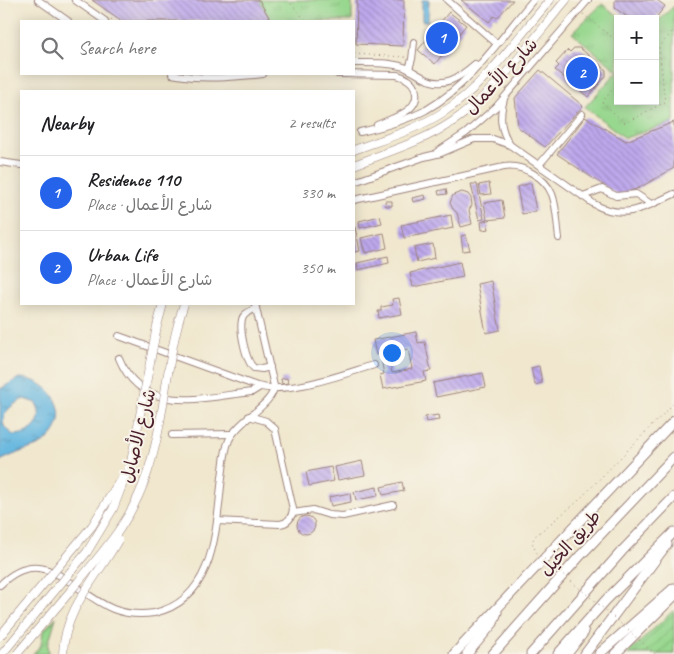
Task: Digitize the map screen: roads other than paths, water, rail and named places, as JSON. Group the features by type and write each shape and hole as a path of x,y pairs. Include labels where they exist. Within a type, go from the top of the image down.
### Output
{"highway":[{"path":"454,654 674,421"},
{"name":"طريق الخيل","path":"494,654 579,557 674,456"},
{"path":"531,654 597,579 674,497"},
{"path":"558,654 674,532"},
{"path":"585,654 624,600 658,558 674,532"},
{"path":"599,654 674,588"},
{"path":"615,654 674,596"},
{"path":"467,654 493,623 498,609"},
{"path":"568,654 582,636 594,614"}],"main road":[{"path":"355,150 423,124 463,98 480,82 550,0"},
{"path":"355,165 428,135 450,123 471,108 490,91 566,0"},
{"name":"شارع الأصايل","path":"2,654 88,552 114,510 131,462 163,305"},
{"name":"شارع الأصايل","path":"17,654 123,527 142,488 152,459 176,329 184,305"},
{"path":"0,636 92,526 131,462"},
{"path":"63,654 67,627 75,608 108,558 123,527"}],"street":[{"path":"38,0 67,20"},
{"path":"75,0 103,20"},
{"path":"447,0 496,43"},
{"name":"شارع الأعمال","path":"357,134 387,126 412,116 434,105 454,90 472,73 533,0"},
{"name":"شارع الأعمال","path":"424,157 442,149 466,133 505,97 588,0"},
{"path":"409,69 414,42"},
{"name":"شارع الأعمال","path":"355,63 390,64 409,69 432,81 450,81 463,74 488,54"},
{"name":"شارع الأعمال","path":"355,74 397,75 408,79 415,88 416,99 405,113 357,134"},
{"path":"182,75 211,78 250,75"},
{"path":"505,97 500,111 500,122 503,133 510,145"},
{"path":"539,165 582,114"},
{"path":"355,182 424,157 441,153 465,142 483,138 510,145 600,207 614,212 628,212 674,194"},
{"path":"0,162 20,165"},
{"path":"355,200 504,167 520,167 535,174 550,190 559,238"},
{"path":"584,196 602,189 616,196 636,194 651,204"},
{"path":"0,585 17,571 39,568 50,570 60,575 116,610 132,614 143,614 165,610 178,603 190,593 203,576 210,556 217,521 225,454 232,434 271,397 274,389 270,367 256,306 245,314 241,323 247,359 254,368 270,367"},
{"path":"119,336 260,387 274,389 317,381 374,365"},
{"path":"119,358 134,382 149,393 167,399 252,392 260,387"},
{"path":"217,521 280,524 288,521 293,513 275,429 266,421 249,416"},
{"path":"172,435 232,434"},
{"path":"293,513 313,510 329,515 342,516 393,505"}],"water":[{"path":"422,0 429,0 428,21 422,21"},
{"path":"19,378 31,380 41,385 50,391 56,400 59,420 55,430 47,440 0,461 0,389","holes":["24,399 36,403 39,416 35,426 26,433 13,435 4,426 3,421 6,412"]}],"place":[{"name":"Residence 110","path":"442,38"},
{"name":"Urban Life","path":"582,73"}]}
